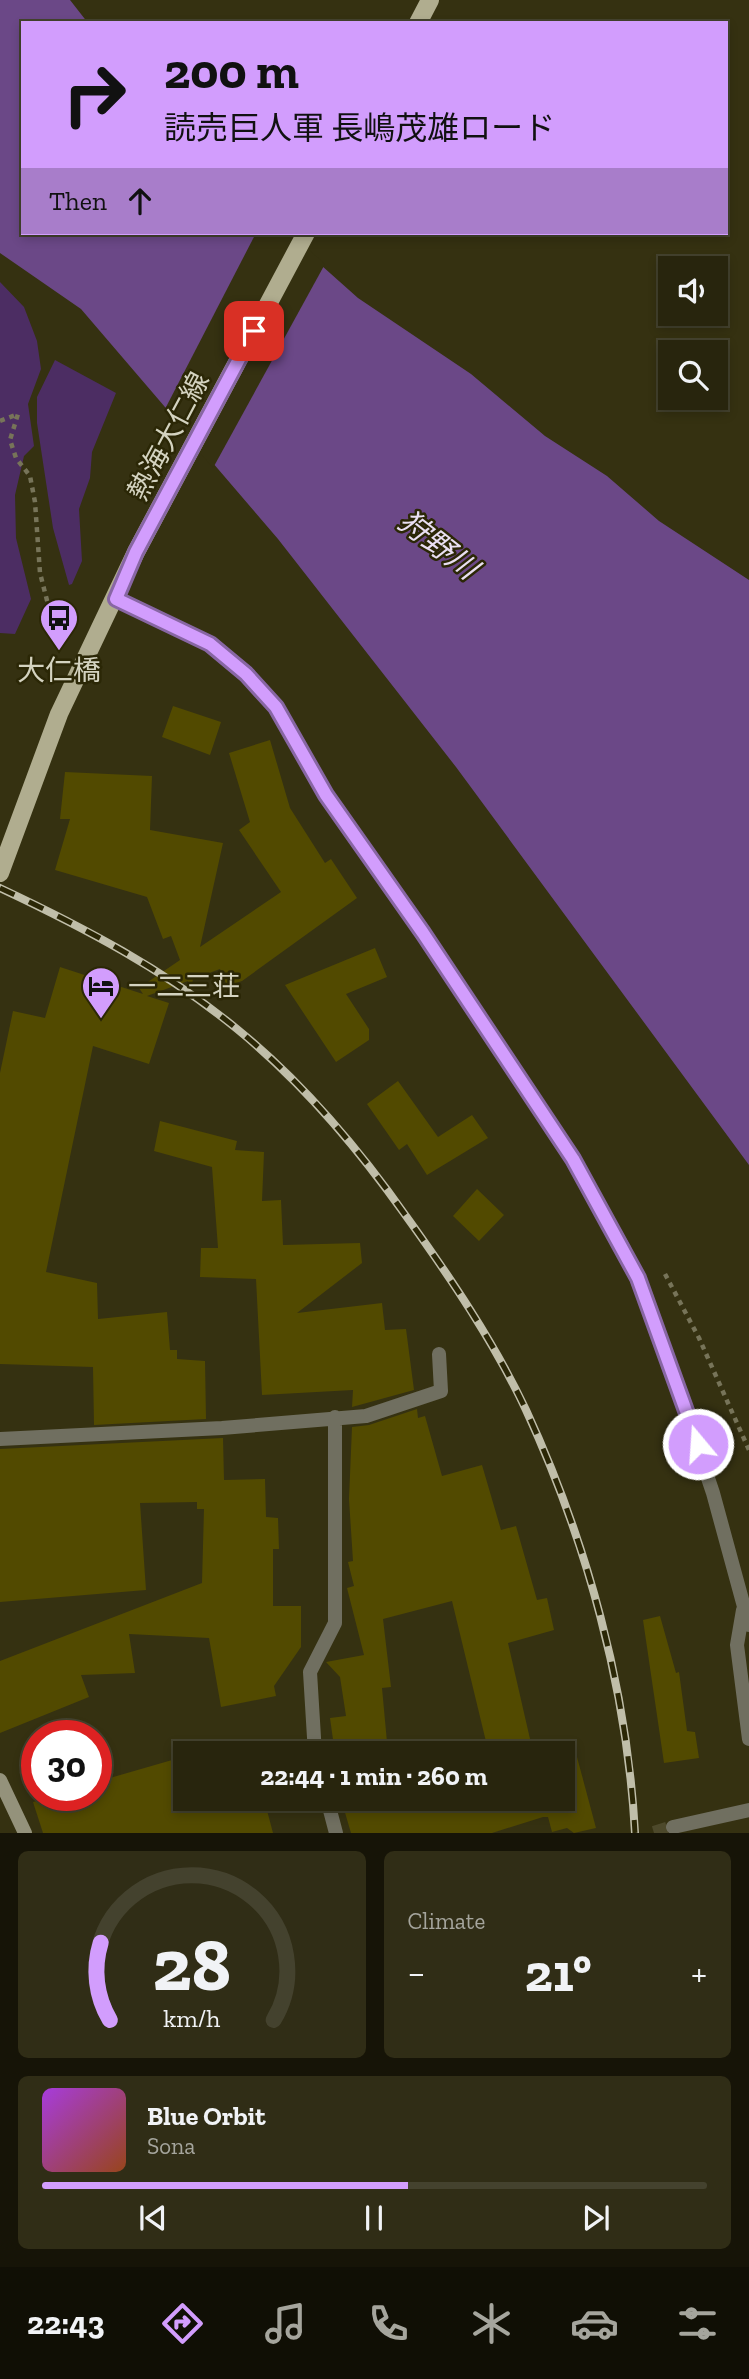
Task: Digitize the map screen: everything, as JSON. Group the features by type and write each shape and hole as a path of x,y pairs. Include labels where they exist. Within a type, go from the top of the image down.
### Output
{"main road":[{"path":"419,21 430,0"},
{"name":"熱海大仁線","path":"1,868 59,714 116,599 136,552 305,235"},
{"path":"0,1780 25,1833"}],"street":[{"path":"116,599 210,644 246,674 276,707 326,795 423,933 573,1159 624,1249 657,1327 694,1431 749,1625"},
{"path":"0,1439 222,1428 366,1416 441,1391 439,1354"},
{"path":"315,1741 310,1672 335,1623 335,1417"},
{"path":"744,1606 737,1645 749,1740"},
{"path":"673,1827 749,1810"},
{"path":"330,1811 336,1833"}],"path":[{"path":"0,421 19,414 10,440 16,458 30,476 35,502 40,573 52,620"},
{"path":"662,1268 699,1338 749,1450"}],"shaded area":[{"path":"0,282 24,307 37,341 41,369 28,404 34,446 24,456 15,495 16,538 31,599 15,634 0,633"},
{"path":"55,360 116,393 92,452 90,478 79,509 82,561 72,584 69,585 53,528 37,423 37,397"}],"water":[{"name":"狩野川","path":"0,0 70,0 86,21 21,21 21,235 287,235 358,298 471,374 545,436 607,476 659,521 749,580 749,1165 456,767 278,539 81,309 0,253"}],"pier":[{"path":"255,235 292,235 325,264 213,468 164,411"}],"building":[{"path":"173,706 221,722 210,755 162,737"},
{"path":"270,740 290,808 325,863 331,859 357,898 242,981 227,986 220,969 193,979 191,990 188,981 147,996 169,1003 149,1064 93,1046 46,1272 97,1283 98,1319 167,1312 170,1350 177,1350 177,1359 205,1361 206,1419 94,1425 93,1367 0,1364 0,1073 13,1011 45,1018 60,967 143,994 139,988 180,960 171,936 163,939 147,897 55,870 70,819 60,819 65,772 152,776 150,830 223,843 200,947 281,892 239,830 250,822 229,753"},
{"path":"375,948 387,977 346,994 369,1029 369,1040 336,1062 285,985"},
{"path":"398,1081 438,1137 472,1115 488,1138 427,1175 407,1144 399,1150 367,1104"},
{"path":"160,1121 237,1141 235,1150 264,1152 262,1201 281,1200 283,1245 360,1243 362,1263 297,1313 382,1303 385,1330 406,1329 414,1390 352,1407 353,1390 262,1395 256,1279 200,1277 201,1248 218,1248 212,1167 154,1151"},
{"path":"477,1189 504,1215 479,1241 453,1216"},
{"path":"417,1409 418,1418 425,1416 442,1476 482,1465 501,1530 516,1526 537,1600 547,1598 554,1630 508,1643 530,1741 486,1741 452,1601 383,1619 391,1687 382,1688 387,1741 333,1741 330,1718 346,1716 340,1677 326,1662 364,1655 347,1588 354,1586 348,1562 353,1561 349,1499 352,1427 369,1425"},
{"path":"223,1438 224,1480 265,1479 266,1517 278,1518 279,1549 273,1549 273,1606 301,1606 301,1647 274,1686 276,1696 221,1707 209,1638 129,1634 135,1673 81,1675 89,1697 32,1720 21,1720 21,1725 0,1733 0,1661 202,1583 204,1509 197,1509 197,1502 140,1503 146,1590 0,1602 0,1449"},
{"path":"660,1616 676,1673 679,1672 687,1731 695,1732 699,1758 664,1763 643,1620"},
{"path":"575,1749 596,1828 574,1833 567,1828 552,1832 548,1817 543,1817 492,1833 351,1833 345,1811 575,1811"},
{"path":"173,1760 173,1811 267,1811 273,1833 43,1833 36,1811 112,1811 112,1777"}],"tunnel":[{"path":"654,1833 673,1827"}],"railway":[{"path":"0,888 123,951 210,1008 261,1049 349,1141 455,1286 486,1335 526,1410 568,1511 613,1670 631,1779 635,1833"}],"place":[{"name":"大仁橋","path":"59,652"},
{"name":"一二三荘","path":"101,1020"}],"route":[{"path":"254,331 136,552 116,599 210,644 246,674 276,707 326,795 423,933 573,1159 638,1278 698,1444"}]}
